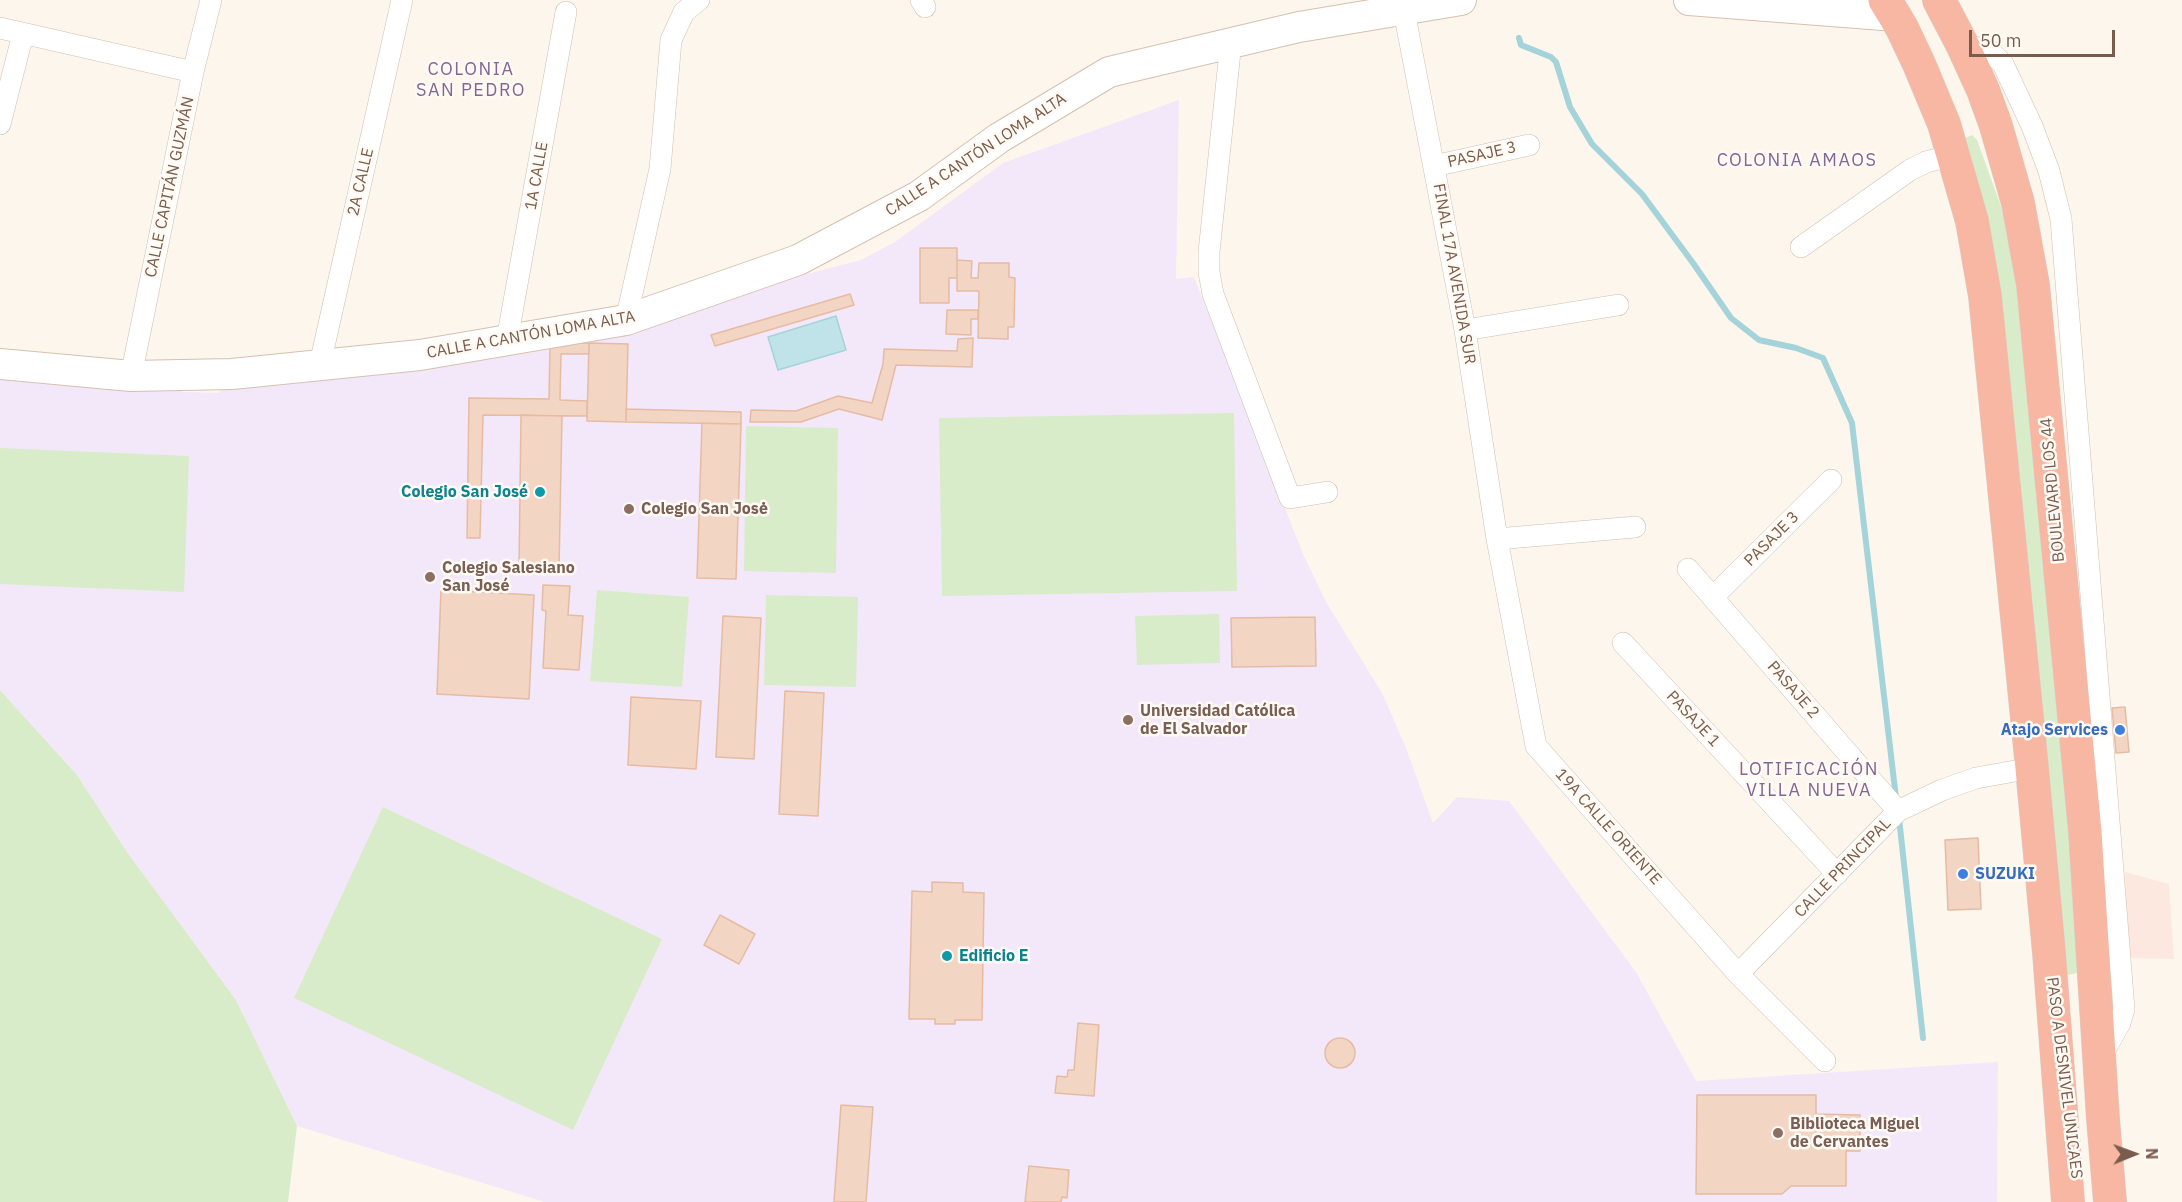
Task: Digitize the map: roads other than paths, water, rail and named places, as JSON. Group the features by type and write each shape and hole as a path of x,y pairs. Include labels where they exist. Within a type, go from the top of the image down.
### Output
{"highway":[{"name":"BOULEVARD LOS 44","path":"1939,0 1983,90 2007,165 2025,235 2035,308 2083,808 2097,996"},
{"path":"1894,15 1924,45 1933,59 1954,106 1962,109 1973,108 1978,105 1983,90"},
{"path":"1894,15 1944,124 1972,221 1985,296 2049,953 2068,1202"},
{"path":"1953,155 1953,136 1956,128 1967,124 1975,127 1982,138 2008,212 2025,235"},
{"name":"PASO A DESNIVEL UNICAES","path":"2049,953 2080,1202"},
{"path":"2097,996 2106,1047 2115,1151 2124,1202"},
{"name":"PASO A DESNIVEL UNICAES","path":"2097,996 2110,1202"}],"street":[{"name":"CALLE CAPITÁN GUZMÁN","path":"131,376 193,72 211,0"},
{"name":"2A CALLE","path":"320,364 402,0"},
{"path":"626,320 660,169 671,40 684,12 699,0"},
{"path":"1689,0 1894,15"},
{"name":"CALLE A CANTÓN LOMA ALTA","path":"0,364 131,376 232,374 420,356 626,320 798,260 918,196 999,138 1109,72 1299,27 1448,1"},
{"name":"FINAL 17A AVENIDA SUR","path":"1404,10 1465,330 1497,539"},
{"name":"1A CALLE","path":"507,340 566,12"},
{"path":"0,28 193,72"},
{"path":"0,124 23,34"},
{"path":"1231,42 1209,252 1209,272 1213,294 1290,498 1328,492"},
{"path":"1962,44 1990,51 2003,64 2032,126 2049,171 2061,219 2124,1009 2120,1023 2106,1047"},
{"name":"PASAJE 3","path":"1434,166 1529,145"},
{"path":"1801,247 1910,170 1926,162 1953,155"},
{"path":"1465,330 1618,305"},
{"name":"PASAJE 3","path":"1713,597 1831,480"},
{"path":"1497,539 1635,527"},
{"name":"19A CALLE ORIENTE","path":"1497,539 1536,746 1738,974 1825,1061"},
{"name":"PASAJE 2","path":"1688,569 1898,811"},
{"name":"PASAJE 1","path":"1623,643 1837,874"},
{"name":"CALLE PRINCIPAL","path":"1738,974 1898,811 1942,790 1976,778 2032,768"}],"water":[{"path":"836,316 846,350 778,370 768,337"}],"waterway":[{"path":"1519,38 1521,45 1551,57 1556,62 1570,107 1592,144 1642,194 1731,318 1759,340 1796,348 1823,358 1852,423 1896,798"},
{"path":"1899,818 1923,1038"}],"place":[{"name":"Colegio San José","path":"540,492"},
{"name":"Colegio San Josė","path":"629,509"},
{"name":"Colegio Salesiano San José","path":"430,577"},
{"name":"Universidad Católica de El Salvador","path":"1128,720"},
{"name":"Atajo Services","path":"2120,730"},
{"name":"SUZUKI","path":"1963,874"},
{"name":"Edificio E","path":"947,956"},
{"name":"Biblioteca Miguel de Cervantes","path":"1778,1133"}],"district":[{"name":"COLONIA SAN PEDRO","path":"471,80"},
{"name":"COLONIA AMAOS","path":"1797,161"},
{"name":"LOTIFICACIÓN VILLA NUEVA","path":"1809,780"}]}
